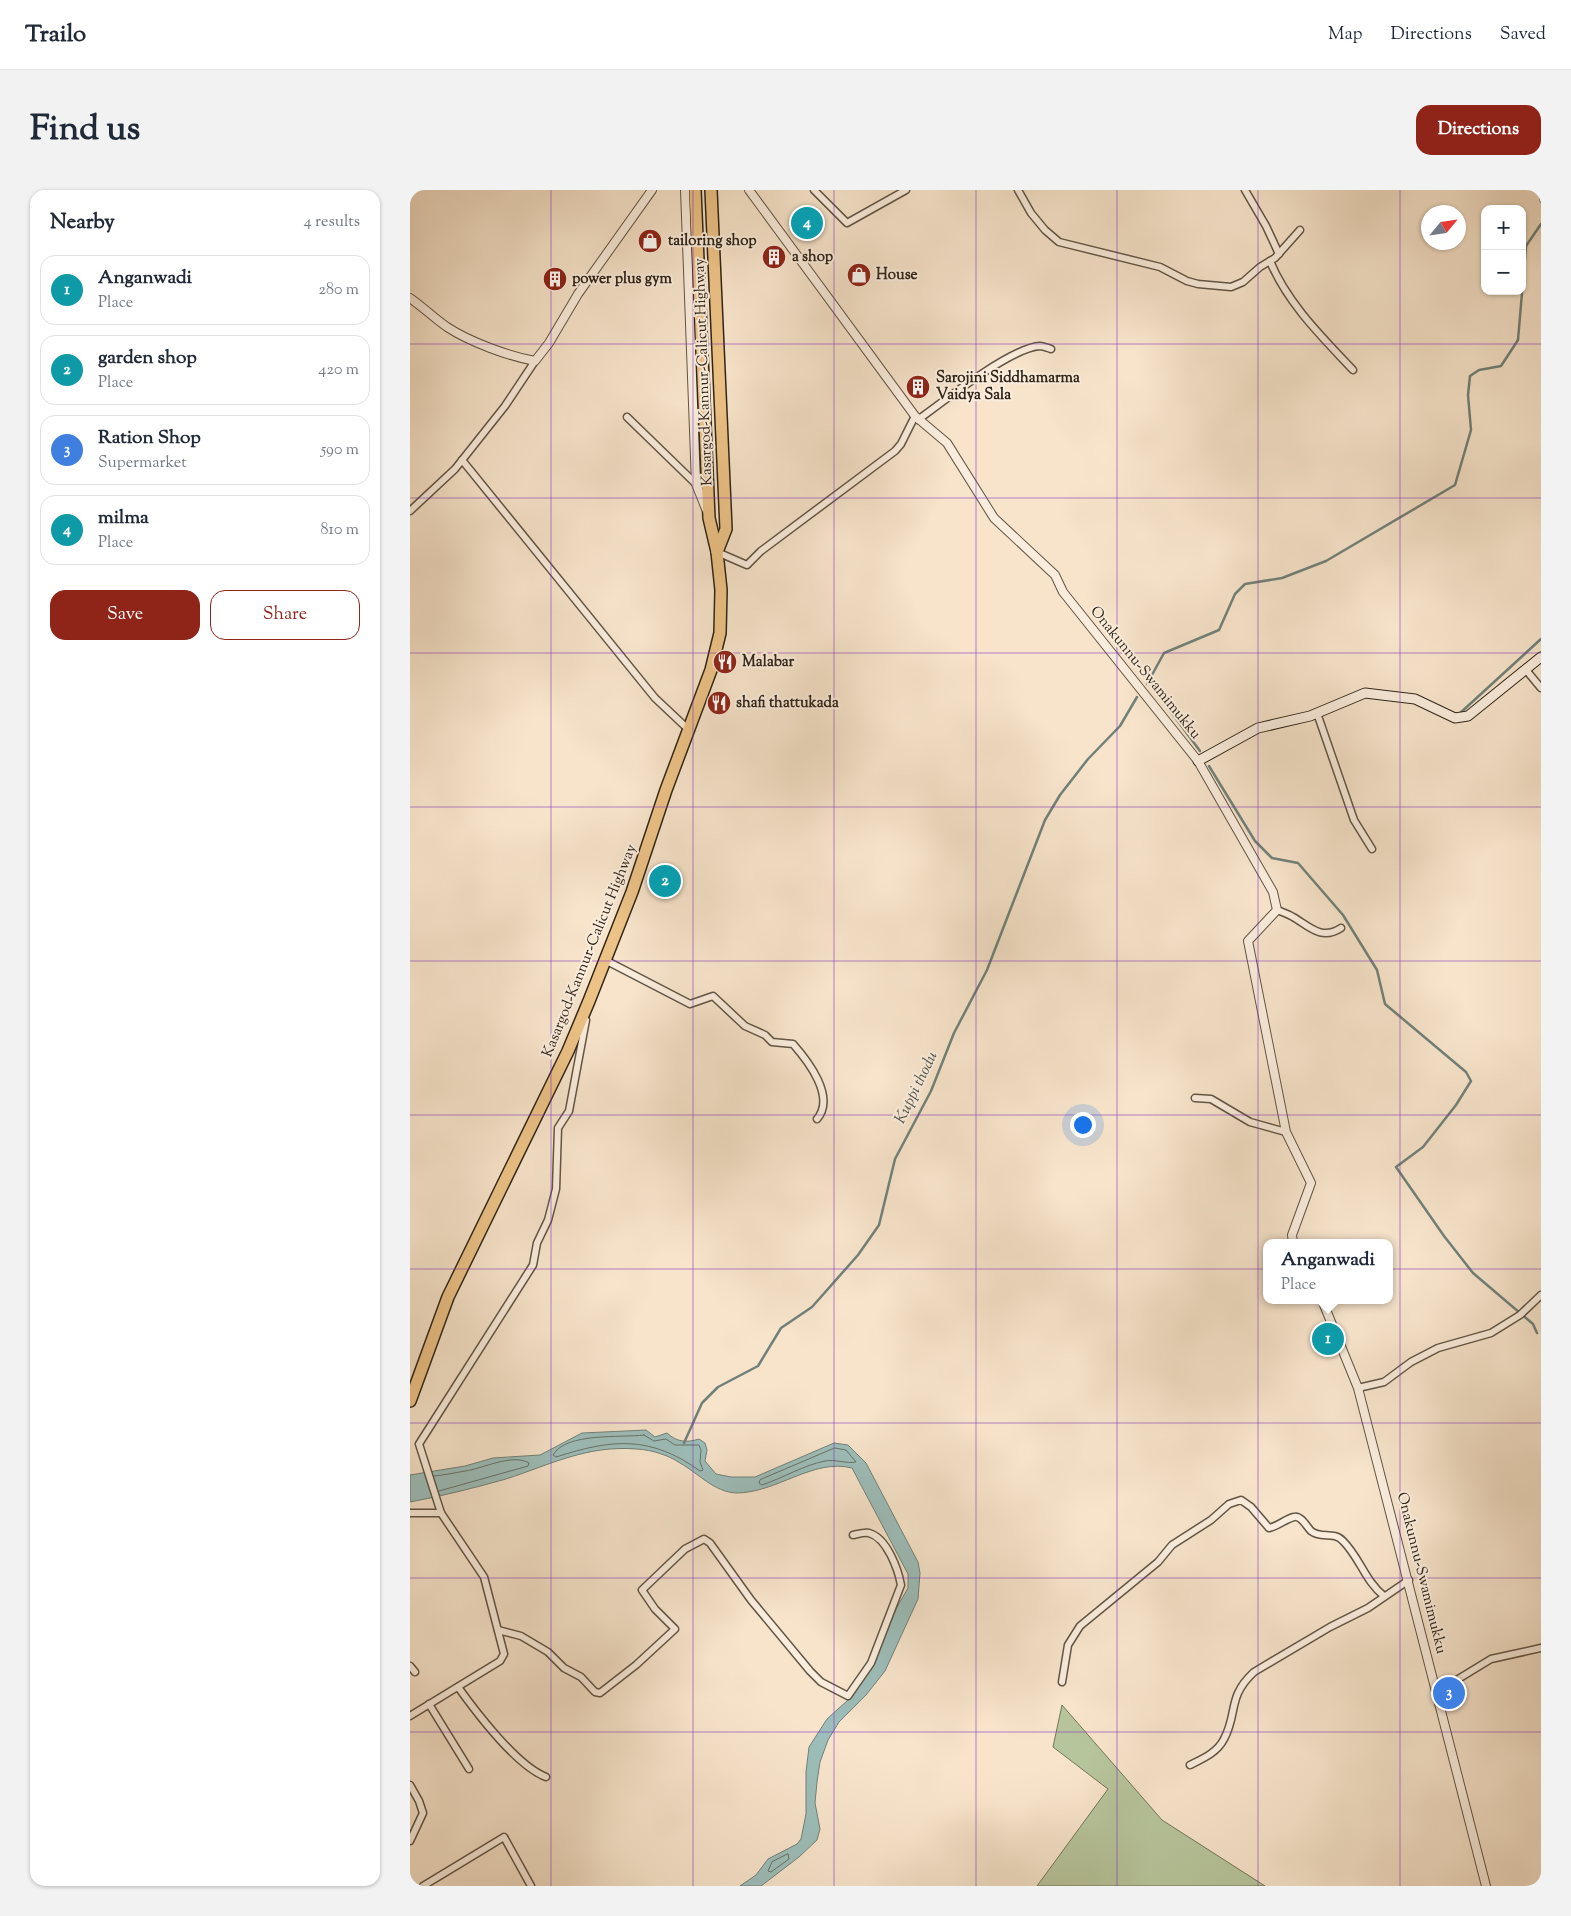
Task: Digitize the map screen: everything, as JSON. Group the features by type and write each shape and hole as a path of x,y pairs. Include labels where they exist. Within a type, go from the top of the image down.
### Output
{"highway":[{"name":"Kasargod-Kannur-Calicut Highway","path":"410,1401 448,1297 568,1051 589,1001 632,892 688,730 711,670 720,633 721,590 717,552 709,518 696,190"},
{"name":"Kasargod-Kannur-Calicut Highway","path":"711,190 726,529 717,552"}],"main road":[{"path":"1198,761 1258,728 1317,713 1366,693 1414,699 1455,718 1468,716 1541,657"}],"street":[{"path":"410,511 462,460 505,406 549,343 578,294 652,190"},
{"path":"686,190 696,484 709,518"},
{"name":"Onakunnu-Swamimukku","path":"748,190 917,418 946,444 994,518 1055,575 1063,592 1198,761 1273,892 1277,910"},
{"path":"814,190 847,223 906,190"},
{"path":"1018,190 1031,212 1045,230 1059,242 1160,267 1187,281 1231,287 1243,282 1279,254 1300,230"},
{"path":"1245,190 1266,226 1279,254"},
{"path":"1270,261 1278,279 1301,310 1353,370"},
{"path":"410,298 446,326 468,338 516,357 535,361"},
{"path":"717,552 747,565 761,551 895,451 917,418 967,382 1015,355 1039,346 1051,349"},
{"path":"627,417 696,484"},
{"path":"462,460 654,698 688,730"},
{"path":"1526,670 1541,688"},
{"path":"1317,713 1354,820 1372,849"},
{"path":"1292,1239 1292,1235 1311,1183 1286,1132 1248,941 1277,910 1292,916 1312,931 1321,934 1341,928"},
{"path":"605,960 690,1004 713,996 754,1031 765,1035 772,1042 793,1044 808,1063 820,1085 823,1098 823,1112 817,1119"},
{"path":"410,1716 500,1661 504,1654 484,1577 441,1513 419,1444 533,1265 537,1243 548,1220 556,1189 558,1128 569,1112 589,1001"},
{"path":"1195,1098 1211,1099 1250,1122 1286,1132"},
{"path":"1358,1388 1384,1382 1411,1362 1438,1348 1491,1333 1520,1314 1541,1295"},
{"name":"Onakunnu-Swamimukku","path":"1324,1304 1358,1388 1409,1580 1486,1886"},
{"path":"1062,1682 1068,1645 1080,1626 1158,1562 1172,1545 1211,1520 1229,1504 1240,1500 1251,1507 1270,1528 1299,1517 1313,1532 1337,1536 1350,1548 1374,1589 1384,1596"},
{"path":"410,1513 441,1513"},
{"path":"498,1630 521,1636 548,1652 564,1668 581,1677 595,1692 600,1693 636,1665 675,1629 655,1609 642,1590 685,1549 704,1539 710,1543 751,1600 810,1671 821,1682 848,1696 871,1663 901,1585 899,1574 880,1539 868,1533 853,1535"},
{"path":"1190,1765 1211,1754 1224,1740 1233,1703 1244,1682 1254,1672 1312,1640 1330,1627 1368,1608 1409,1580"},
{"path":"1437,1692 1491,1659 1541,1648"},
{"path":"410,1666 414,1672"},
{"path":"458,1687 486,1723 523,1761 537,1774 546,1777"},
{"path":"430,1704 468,1769"},
{"path":"410,1785 420,1801 423,1813 410,1841"},
{"path":"423,1886 504,1837 531,1886"}],"green space":[{"path":"1062,1705 1162,1820 1265,1886 1037,1886 1108,1789 1053,1747"}],"water":[{"path":"646,1430 655,1437 667,1433 682,1441 699,1439 705,1443 707,1450 705,1461 716,1474 731,1477 755,1477 834,1443 848,1445 866,1463 918,1562 920,1573 918,1599 885,1671 866,1695 839,1722 828,1740 820,1762 815,1803 820,1829 817,1840 799,1857 761,1886 740,1886 756,1875 768,1859 797,1844 801,1839 806,1814 806,1772 809,1747 827,1719 848,1700 873,1665 897,1607 908,1588 908,1574 852,1468 838,1466 823,1468 766,1488 736,1493 713,1486 687,1467 665,1455 643,1450 602,1450 570,1457 506,1479 458,1492 410,1502 410,1475 465,1466 493,1458 540,1455 582,1433"}],"waterway":[{"path":"1539,190 1541,202"},
{"path":"1147,684 1164,653 1219,630 1235,594 1245,584 1282,578 1326,561 1455,485 1471,430 1468,395 1470,376 1479,370 1501,366 1518,340 1526,246 1541,224"},
{"path":"1458,715 1541,639"},
{"path":"1148,681 1200,751"},
{"name":"Kuppi thodu","path":"684,1443 702,1403 718,1387 758,1366 781,1328 812,1307 858,1255 879,1225 895,1159 931,1091 954,1033 987,970 1045,820 1060,795 1088,759 1120,726 1137,697"},
{"path":"1209,766 1255,841 1272,858 1298,863 1343,915 1377,970 1385,1004 1466,1072 1471,1081 1456,1105 1423,1147 1396,1167 1444,1236 1473,1273 1533,1324 1537,1333"}],"place":[{"name":"milma","path":"807,223"},
{"name":"tailoring shop","path":"650,241"},
{"name":"a shop","path":"774,257"},
{"name":"House","path":"859,275"},
{"name":"power plus gym","path":"555,279"},
{"name":"Sarojini Siddhamarma Vaidya Sala","path":"918,387"},
{"name":"Malabar","path":"725,662"},
{"name":"shafi thattukada","path":"719,703"},
{"name":"garden shop","path":"665,881"},
{"name":"Anganwadi","path":"1328,1339"},
{"name":"Ration Shop","path":"1449,1693"}]}
